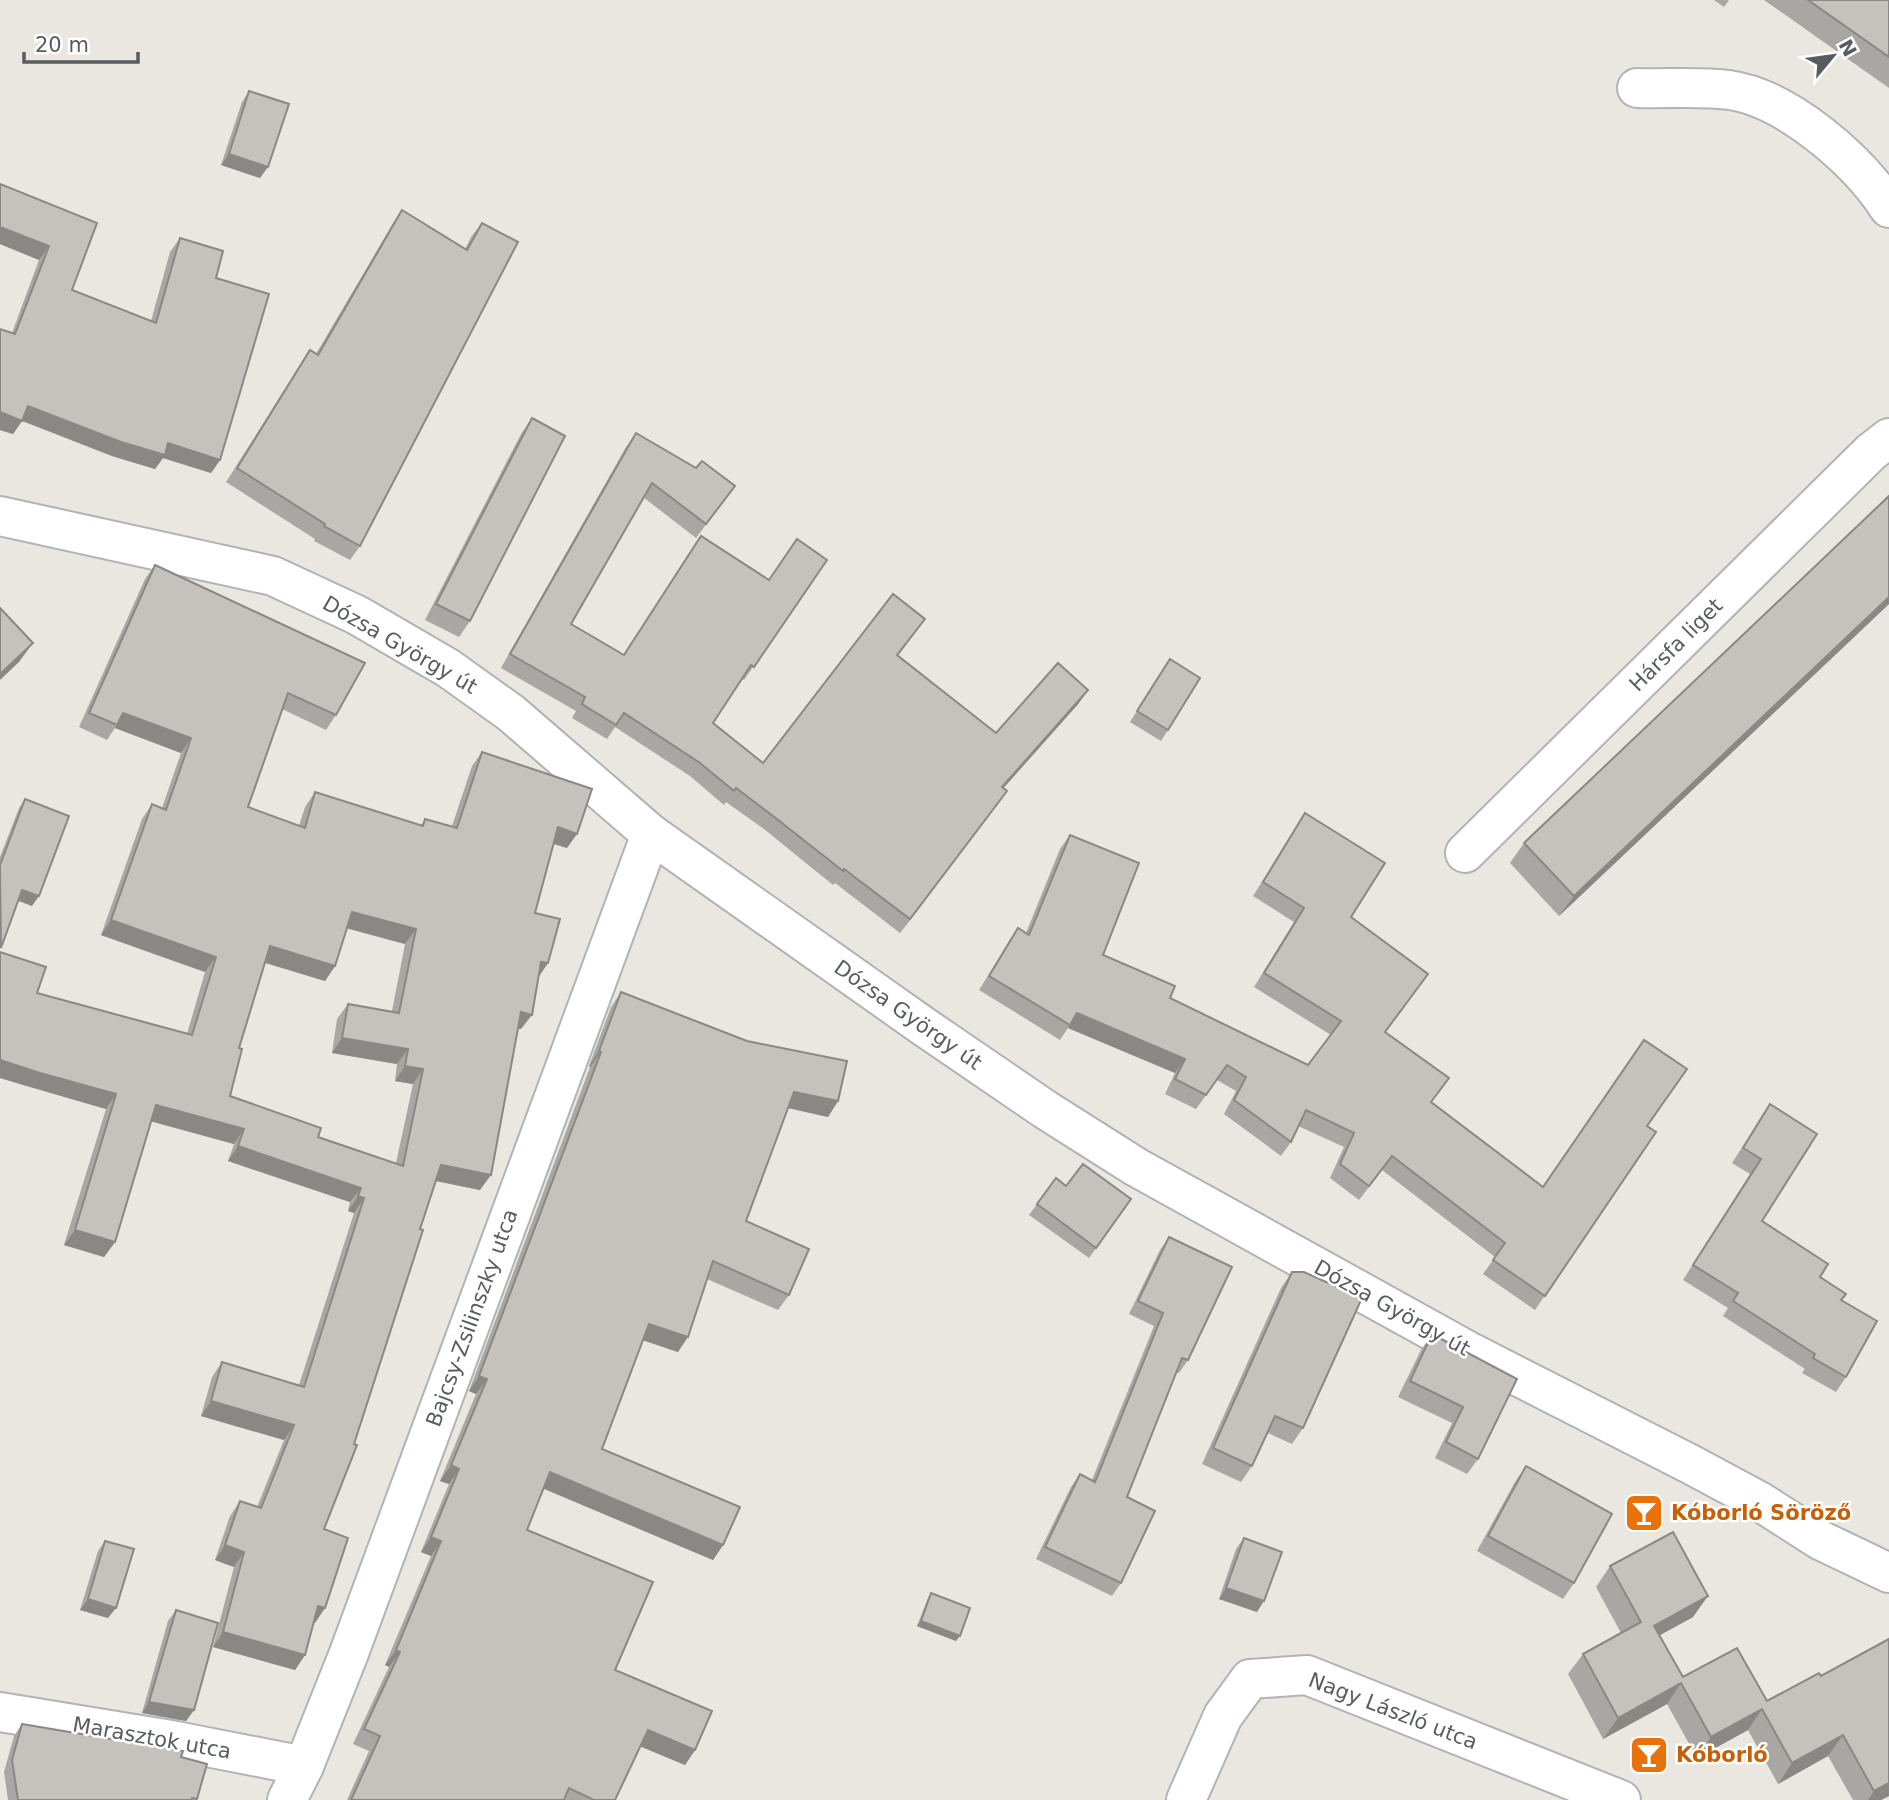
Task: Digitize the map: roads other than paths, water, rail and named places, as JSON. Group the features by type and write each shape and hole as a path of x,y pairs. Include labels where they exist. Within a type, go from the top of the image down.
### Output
{"street":[{"path":"1637,88 1728,90 1760,98 1820,135 1856,165 1889,208"},
{"name":"Hársfa liget","path":"1465,853 1871,452 1889,438"},
{"name":"Dózsa György út","path":"0,516 273,576 357,615 448,668 511,713 651,834 946,1042 1136,1167 1472,1353 1759,1501 1820,1540 1889,1573"},
{"name":"Bajcsy-Zsilinszky utca","path":"288,1800 354,1640 651,834"},
{"path":"1820,1540 1889,1550"},
{"name":"Nagy László utca","path":"1186,1800 1223,1716 1250,1679 1307,1675 1621,1800"},
{"name":"Marasztok utca","path":"0,1712 171,1740 304,1766"}],"place":[{"name":"Kóborló Söröző","path":"1644,1513"},
{"name":"Kóborló","path":"1649,1755"}]}
